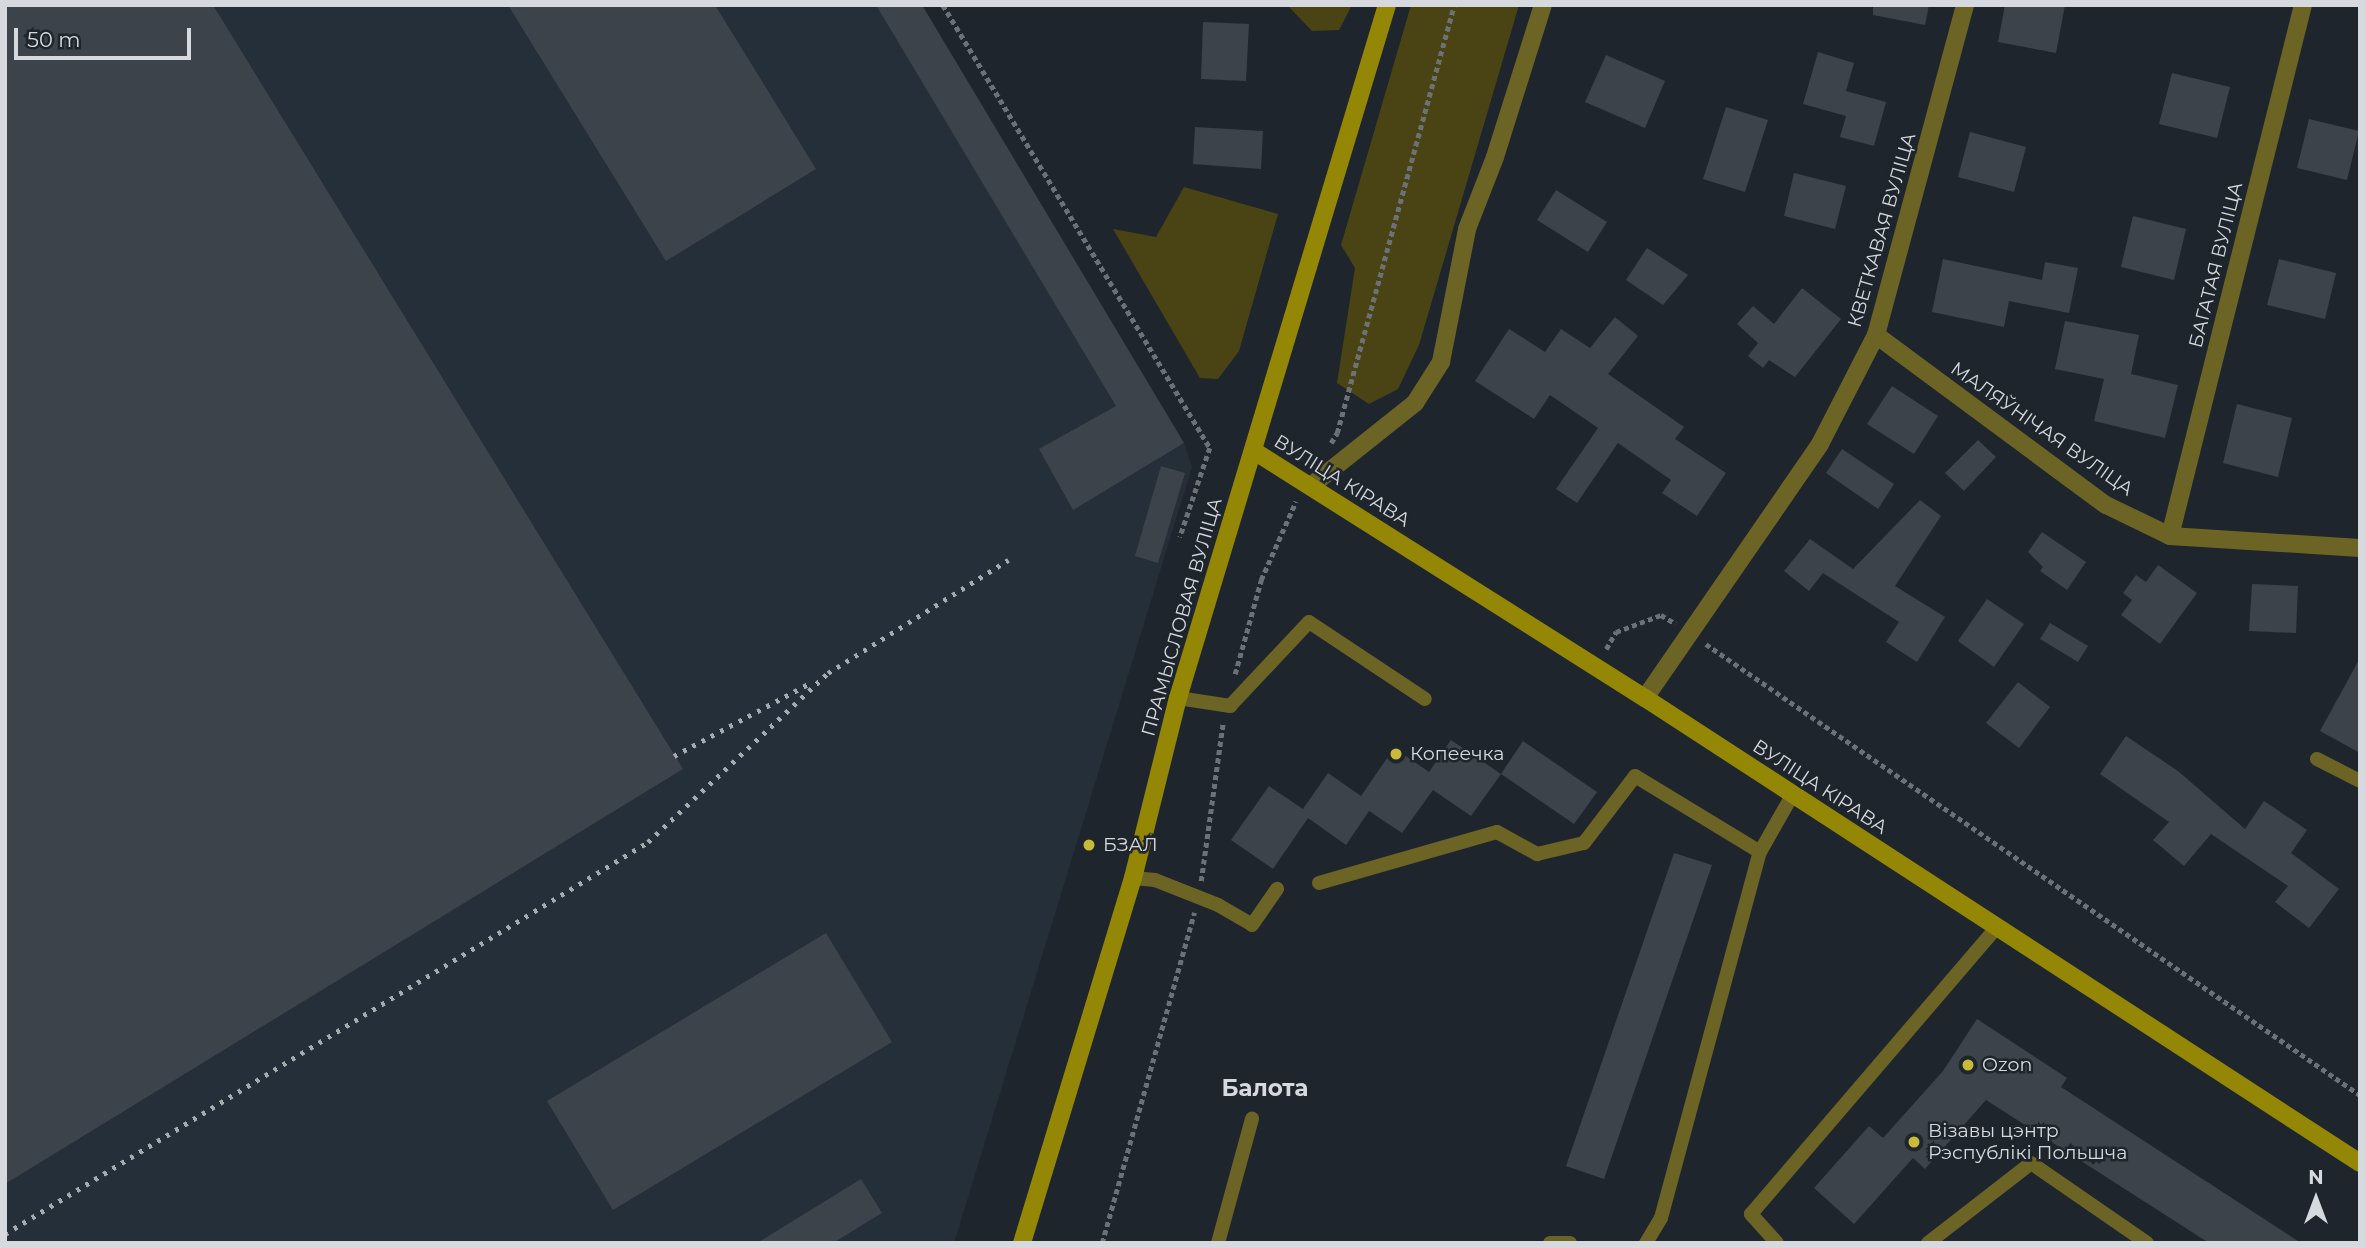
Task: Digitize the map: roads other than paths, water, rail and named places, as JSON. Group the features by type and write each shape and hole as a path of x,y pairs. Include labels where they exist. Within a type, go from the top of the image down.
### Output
{"main road":[{"name":"ПРАМЫСЛОВАЯ ВУЛІЦА","path":"1022,1243 1133,878 1178,698 1387,5"},
{"name":"ВУЛІЦА КІРАВА","path":"1254,451 1645,698 2358,1157"}],"street":[{"path":"1308,483 1415,403 1441,362 1467,229 1495,157 1543,5"},
{"name":"КВЕТКАВАЯ ВУЛІЦА","path":"1645,698 1820,444 1876,335 1965,5"},
{"name":"БАГАТАЯ ВУЛІЦА","path":"2170,536 2303,5"},
{"name":"МАЛЯЎНІЧАЯ ВУЛІЦА","path":"1876,335 2106,505 2170,536 2360,548"}],"lane":[{"path":"1178,698 1226,705 1309,622 1425,699"},
{"path":"2317,759 2360,781"},
{"path":"1319,883 1497,832 1537,854 1584,843 1635,776 1760,852"},
{"path":"1646,1243 1661,1218 1760,852 1793,794"},
{"path":"1133,878 1155,880 1198,897 1252,925 1278,889"},
{"path":"1777,1243 1751,1214 1997,927"},
{"path":"1218,1243 1252,1119"},
{"path":"1928,1243 2031,1163 2147,1243"},
{"path":"1550,1243 1570,1243"}],"railway":[{"path":"5,1234 648,842 828,673 1008,560"},
{"path":"674,756 810,683"}],"place":[{"name":"Копеечка","path":"1396,754"},
{"name":"БЗАЛ","path":"1089,845"},
{"name":"Ozon","path":"1968,1065"},
{"name":"Візавы цэнтр Рэспублікі Польшча","path":"1914,1142"}],"district":[{"name":"Балота","path":"1265,1088"}]}
